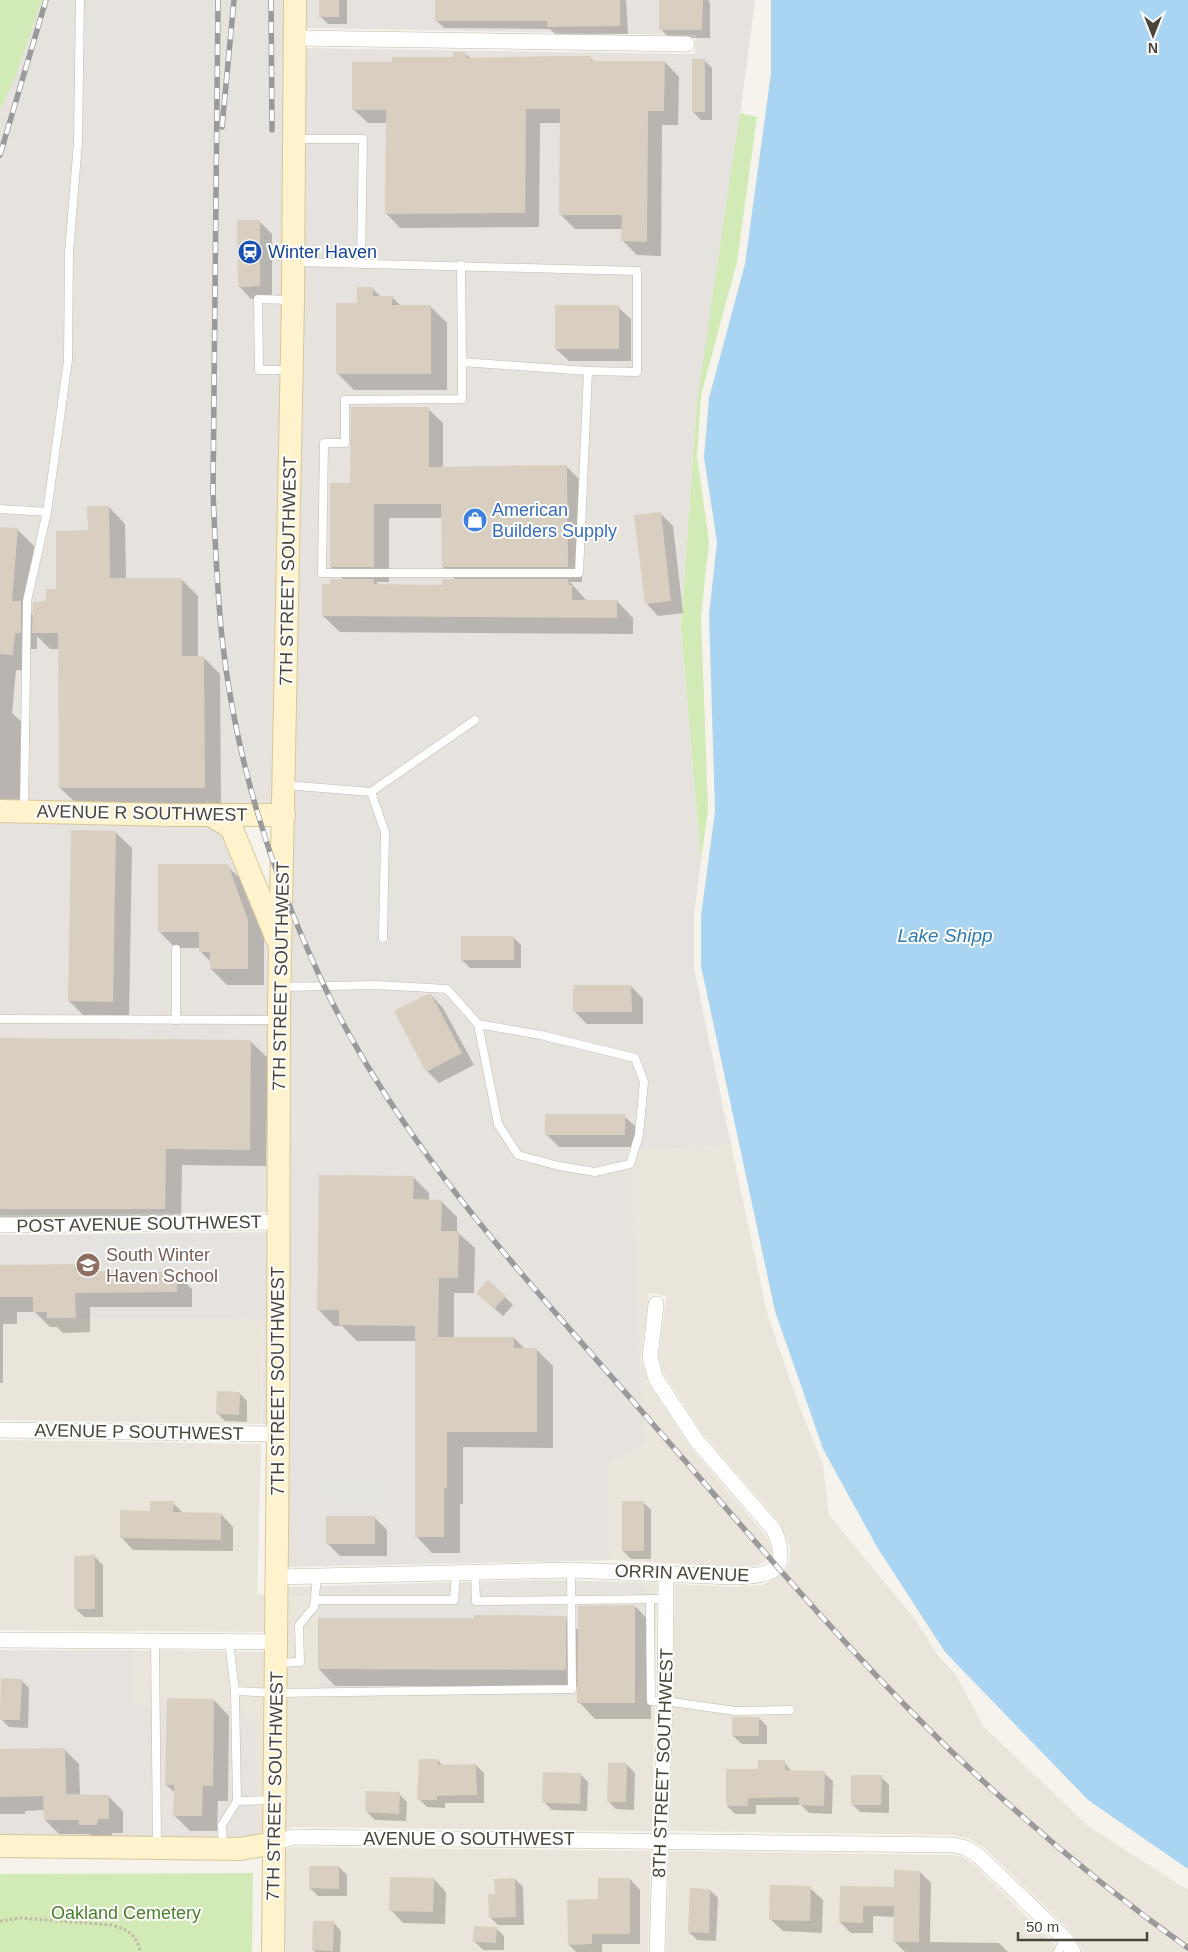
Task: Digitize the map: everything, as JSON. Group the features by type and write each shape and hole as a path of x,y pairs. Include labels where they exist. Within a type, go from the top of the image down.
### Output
{"street":[{"name":"7TH STREET SOUTHWEST","path":"273,1952 278,1434 279,1020 292,370 295,0"},
{"path":"295,38 687,44"},
{"name":"AVENUE R SOUTHWEST","path":"0,811 284,815"},
{"path":"210,815 231,827 281,949"},
{"name":"POST AVENUE SOUTHWEST","path":"0,1225 278,1222"},
{"name":"ORRIN AVENUE","path":"277,1577 572,1570 759,1576 777,1566 781,1561 781,1547 774,1530 697,1441 656,1379 650,1358 656,1304"},
{"name":"AVENUE P SOUTHWEST","path":"0,1430 278,1434"},
{"name":"8TH STREET SOUTHWEST","path":"657,1952 665,1701 666,1573"},
{"path":"0,1640 230,1641 276,1652"},
{"name":"AVENUE O SOUTHWEST","path":"0,1846 240,1849 274,1843 292,1837 940,1845 966,1848 979,1856 1066,1948"}],"lane":[{"path":"24,812 27,601 47,512 68,360 69,252 78,142 80,0"},
{"path":"295,139 363,139 361,264"},
{"path":"293,262 637,271 637,372 588,371 462,362"},
{"path":"461,265 462,399 345,400 345,443 324,443 322,573 579,573 588,371"},
{"path":"292,370 259,370 258,299 293,300"},
{"path":"0,509 47,512"},
{"path":"285,785 372,792 475,720"},
{"path":"372,792 385,832 383,938"},
{"path":"176,949 176,1020"},
{"path":"280,987 376,985 447,989 478,1024 498,1124 518,1155 559,1166 595,1172 630,1164 639,1135 644,1082 635,1058 542,1035 478,1024"},
{"path":"0,1019 279,1020"},
{"path":"235,1691 276,1693 572,1689 572,1570"},
{"path":"315,1600 454,1600 456,1573"},
{"path":"475,1573 476,1601 666,1599"},
{"path":"276,1652 300,1662 299,1625 314,1608 317,1576"},
{"path":"650,1599 651,1701 665,1701 735,1711 790,1710"},
{"path":"155,1640 157,1848"},
{"path":"223,1849 222,1825 237,1801 235,1691 230,1641"},
{"path":"237,1801 274,1800"}],"path":[{"path":"0,1921 21,1918 112,1925 126,1929 134,1935 141,1952"}],"shaded area":[{"path":"42,0 287,0 276,805 212,804 206,801 204,805 0,801 0,111 17,72"},
{"path":"304,0 755,0 729,200 697,402 681,627 701,860 694,915 694,968 731,1145 631,1151 644,1444 609,1465 609,1556 613,1560 286,1567 290,955 293,954 290,947 304,48 695,54 696,35 304,28"},
{"path":"0,821 208,825 225,834 272,950 269,1212 0,1215"},
{"path":"731,1145 767,1313 798,1403 823,1465 829,1515 914,1618 939,1657 956,1675 984,1727 1088,1826 1188,1890 1188,1952 1084,1952 1071,1932 985,1848 970,1839 953,1835 670,1831 675,1584 733,1587 763,1585 785,1572 790,1561 790,1547 780,1523 703,1434 664,1374 659,1358 666,1296 649,1293 641,1359 648,1383 690,1447 766,1536 772,1549 772,1558 757,1566 733,1567 613,1560 609,1557 609,1465 644,1444 631,1151"},
{"path":"269,1232 269,1424 262,1424 264,1319 4,1320 0,1415 0,1235"},
{"path":"92,1234 147,1235 146,1260 92,1260"},
{"path":"264,1319 261,1424 0,1420 4,1320"},
{"path":"0,1440 261,1444 257,1594 268,1595 268,1632 0,1630"},
{"path":"327,1480 382,1482 381,1501 327,1499"},
{"path":"540,1580 637,1582 651,1595 637,1696 320,1695 316,1597 285,1596 286,1587"},
{"path":"637,1582 657,1583 652,1831 293,1827 283,1830 285,1596 316,1597 320,1694 651,1595"},
{"path":"0,1650 135,1650 131,1705 240,1707 255,1728 255,1836 242,1839 0,1836"},
{"path":"135,1650 267,1652 265,1835 255,1836 255,1728 130,1705"},
{"path":"294,1847 651,1851 648,1952 282,1952 284,1850"},
{"path":"669,1851 952,1855 963,1857 974,1864 1062,1952 666,1952"}],"green space":[{"path":"0,0 42,0 17,72 0,111"},
{"path":"740,113 757,117 737,262 701,395 697,456 709,542 701,616 708,810 701,860 681,627 697,402"},
{"name":"Oakland Cemetery","path":"253,1873 252,1952 0,1952 0,1874"}],"water":[{"name":"Lake Shipp","path":"771,0 1188,0 1188,1869 1088,1800 945,1652 877,1547 823,1449 775,1311 701,966 701,916 715,811 709,615 717,542 704,457 709,398 745,264 771,73"}],"building":[{"path":"319,0 339,0 339,17 319,17"},
{"path":"435,0 620,0 620,26 547,27 547,21 435,21"},
{"path":"659,0 703,0 702,30 659,30"},
{"path":"453,52 466,52 466,58 591,56 591,61 665,61 664,111 648,111 647,242 621,241 622,215 559,215 560,109 526,109 525,213 385,214 386,110 352,110 352,62 392,62 392,57 453,57"},
{"path":"692,59 705,59 705,112 692,112"},
{"path":"237,220 260,220 260,286 238,287"},
{"path":"357,287 373,287 373,296 393,296 392,305 431,305 431,374 336,374 336,303 357,303"},
{"path":"555,305 619,305 619,349 555,349"},
{"path":"351,407 429,407 429,467 567,465 568,567 442,567 441,504 374,504 374,567 330,567 330,483 350,483"},
{"path":"87,506 109,506 110,578 182,578 182,656 204,656 205,788 59,788 58,633 32,633 33,602 46,601 46,589 56,589 56,531 88,530"},
{"path":"661,512 671,601 645,604 634,515"},
{"path":"0,527 18,528 12,601 21,601 21,633 15,633 13,655 0,654"},
{"path":"330,579 374,579 374,584 442,585 442,579 568,579 569,585 572,585 572,600 617,600 617,618 322,616 322,584 330,584"},
{"path":"71,830 116,831 113,1002 68,1001"},
{"path":"158,864 228,864 248,920 248,969 210,969 210,952 199,952 199,932 158,932"},
{"path":"461,936 514,936 514,960 461,960"},
{"path":"573,985 631,985 632,1012 573,1012"},
{"path":"431,994 462,1053 426,1072 394,1011"},
{"path":"0,1038 251,1040 250,1150 166,1149 165,1209 0,1209"},
{"path":"545,1114 625,1114 625,1135 545,1135"},
{"path":"319,1175 414,1176 413,1199 442,1200 441,1231 459,1231 458,1278 439,1278 438,1337 514,1337 514,1348 537,1348 537,1432 447,1432 447,1488 444,1488 444,1537 415,1537 415,1326 339,1325 339,1310 317,1310"},
{"path":"75,1264 75,1271 177,1272 177,1292 75,1293 76,1318 47,1318 47,1312 33,1312 33,1297 0,1297 0,1265"},
{"path":"488,1280 506,1296 494,1309 476,1293"},
{"path":"217,1391 240,1392 239,1415 216,1414"},
{"path":"150,1501 174,1501 173,1512 221,1513 221,1540 120,1538 120,1510 150,1511"},
{"path":"622,1501 644,1501 644,1551 622,1551"},
{"path":"326,1516 375,1516 375,1544 326,1544"},
{"path":"95,1555 95,1609 74,1609 74,1556"},
{"path":"635,1605 635,1703 577,1703 578,1606"},
{"path":"474,1615 566,1616 566,1670 318,1669 318,1618 474,1618"},
{"path":"1,1678 22,1679 20,1720 0,1720"},
{"path":"167,1698 214,1699 213,1786 203,1786 202,1816 173,1816 174,1785 165,1785"},
{"path":"732,1717 759,1717 759,1736 732,1736"},
{"path":"65,1748 66,1794 109,1795 109,1819 98,1819 97,1825 79,1825 79,1820 44,1820 43,1796 0,1797 0,1749"},
{"path":"419,1759 438,1759 438,1765 476,1764 477,1795 437,1796 437,1800 417,1800"},
{"path":"758,1760 785,1760 785,1770 825,1771 824,1806 799,1805 799,1797 748,1798 748,1806 726,1806 726,1769 758,1769"},
{"path":"608,1763 627,1763 626,1802 607,1802"},
{"path":"543,1772 581,1773 580,1804 542,1803"},
{"path":"851,1775 882,1775 881,1805 851,1805"},
{"path":"366,1791 400,1792 399,1814 365,1812"},
{"path":"309,1866 339,1866 339,1889 309,1888"},
{"path":"894,1870 920,1871 919,1942 893,1942 894,1906 863,1906 863,1923 839,1922 840,1886 894,1887"},
{"path":"390,1877 434,1878 433,1912 389,1911"},
{"path":"515,1878 516,1917 489,1918 488,1894 495,1894 494,1879"},
{"path":"598,1878 630,1878 630,1934 592,1934 592,1944 568,1945 567,1900 598,1899"},
{"path":"770,1885 811,1886 810,1921 769,1920"},
{"path":"690,1888 710,1889 709,1933 688,1932"},
{"path":"313,1921 334,1921 333,1951 312,1950"},
{"path":"474,1926 497,1927 496,1943 473,1942"}],"railway":[{"path":"0,155 46,0"},
{"path":"218,0 213,492 217,583 222,638 236,725 257,811 285,895 320,977 350,1037 385,1094 423,1150 464,1203 550,1307 829,1625 909,1709 978,1777 1096,1878 1188,1948"},
{"path":"222,127 234,0"},
{"path":"271,0 272,130"}],"place":[{"name":"Winter Haven","path":"250,252"},
{"name":"American Builders Supply","path":"475,520"},
{"name":"South Winter Haven School","path":"88,1265"}]}
